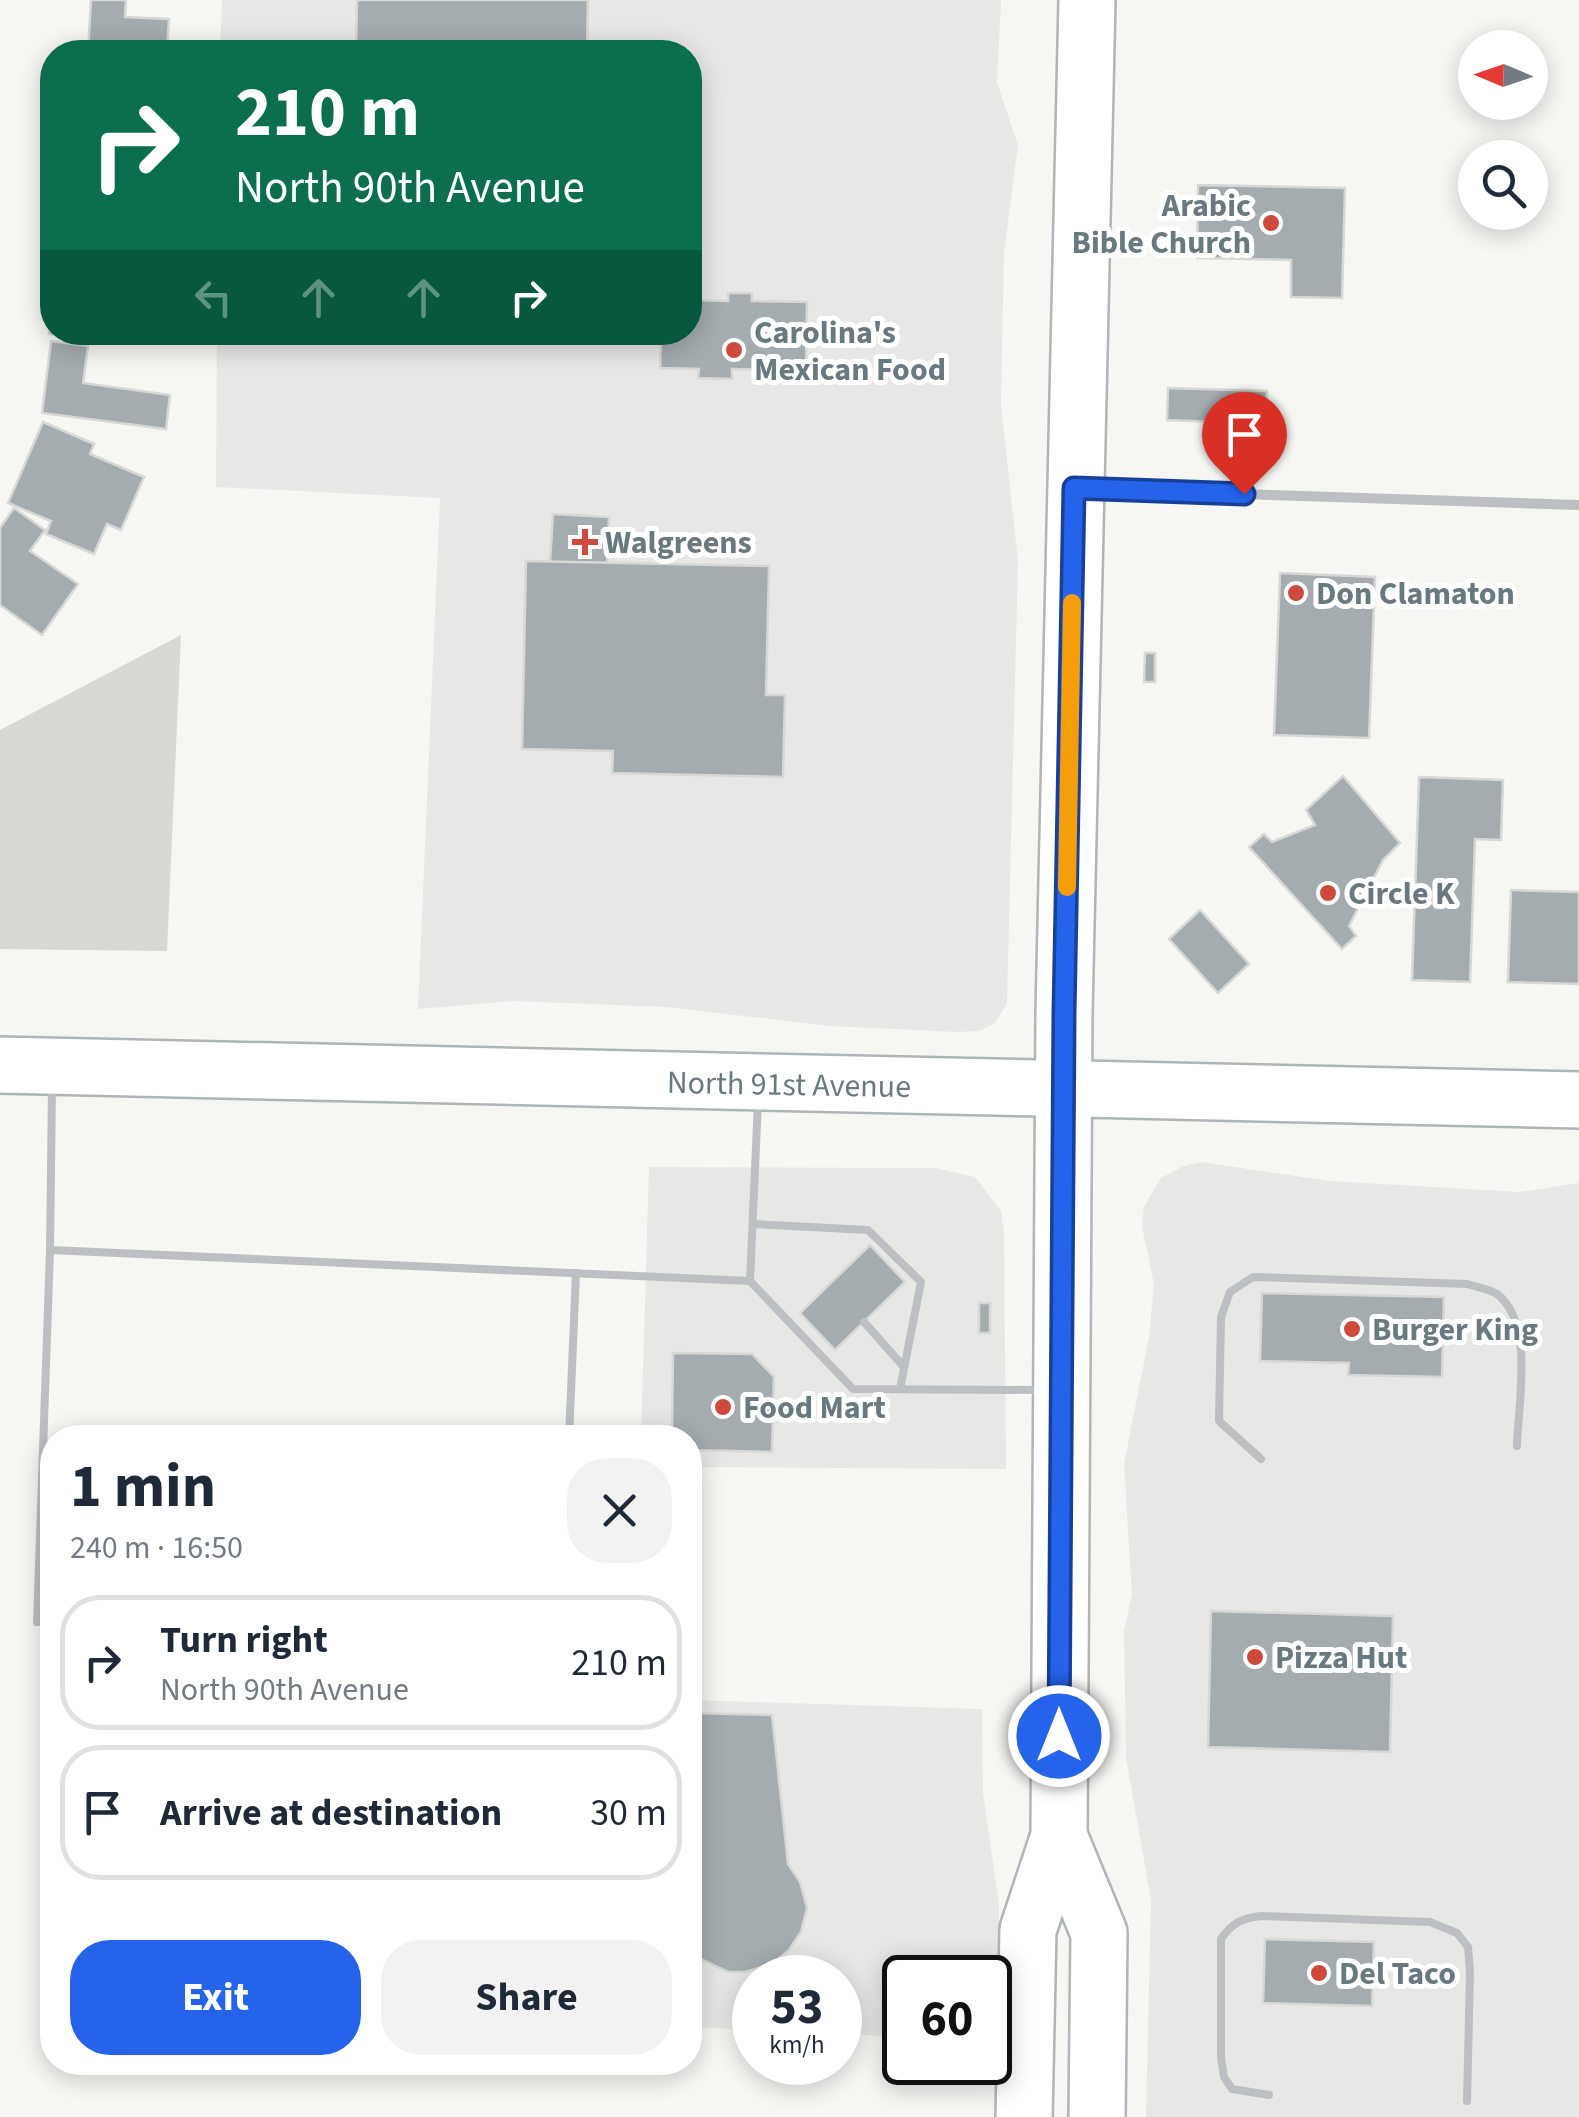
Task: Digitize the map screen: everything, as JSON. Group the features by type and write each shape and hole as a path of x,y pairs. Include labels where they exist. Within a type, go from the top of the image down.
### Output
{"main road":[{"path":"1024,2117 1028,1930 1059,1836 1064,1090 1087,0"},
{"name":"North 91st Avenue","path":"26,1066 1579,1100"},
{"path":"1059,1836 1099,1933 1097,2117"}],"street":[{"path":"1074,488 1579,505"}],"lane":[{"path":"26,1066 50,1250 44,1425"},
{"path":"750,1281 758,1083"},
{"path":"752,1224 868,1230 921,1282 900,1389"},
{"path":"50,1250 750,1281 852,1389 1061,1390"},
{"path":"570,1425 576,1274"},
{"path":"1261,1460 1219,1422 1221,1317 1230,1292 1253,1276 1467,1284 1494,1292 1512,1310 1521,1334 1517,1446"},
{"path":"864,1322 904,1367"},
{"path":"40,1532 40,1622"},
{"path":"1270,2095 1232,2089 1220,2058 1221,1939 1229,1927 1244,1918 1260,1916 1430,1922 1457,1933 1468,1947 1470,1973 1467,2101"}],"shaded area":[{"path":"222,0 1001,0 997,82 1018,145 1004,252 1001,405 1018,562 1007,1003 995,1023 979,1031 957,1032 830,1026 666,1007 514,1001 418,1009 440,498 216,487 217,345 702,345 702,40 220,40"},
{"path":"181,635 167,951 0,949 0,730"},
{"path":"1201,1162 1329,1181 1520,1192 1579,1183 1579,2117 1146,2117 1151,1900 1126,1758 1124,1632 1132,1594 1124,1464 1149,1337 1154,1284 1142,1227 1144,1207 1161,1178"},
{"path":"649,1167 936,1168 975,1177 1001,1211 1006,1469 702,1467 702,1425 641,1425"},
{"path":"702,1700 982,1709 983,1794 999,1904 999,1955 882,1955 882,2036 862,2035 862,1955 732,1955 732,2029 702,2028"}],"building":[{"path":"91,0 126,0 125,17 169,19 168,40 89,40"},
{"path":"357,0 588,0 587,40 356,40"},
{"name":"Arabic Bible Church","path":"1198,185 1345,188 1342,298 1291,297 1291,260 1197,258"},
{"name":"Carolina's Mexican Food","path":"728,293 752,293 752,301 807,302 806,370 732,369 732,379 698,378 699,369 660,368 661,345 702,345 702,300 728,301"},
{"path":"50,345 88,346 83,383 170,395 166,429 42,413"},
{"path":"1168,388 1267,391 1266,424 1167,420"},
{"path":"43,422 94,444 90,454 144,477 121,530 107,524 94,554 46,534 51,521 8,503"},
{"path":"14,508 45,530 30,551 78,584 42,635 0,605 0,528"},
{"path":"553,514 609,517 607,563 550,562"},
{"name":"Walgreens","path":"526,561 769,566 766,695 785,695 783,777 612,773 613,751 522,749"},
{"path":"1280,573 1375,577 1369,738 1274,735"},
{"path":"1145,653 1155,653 1155,682 1144,682"},
{"name":"Circle K","path":"1343,776 1400,843 1383,860 1349,926 1356,936 1342,949 1249,847 1264,834 1272,842 1315,825 1306,810"},
{"path":"1419,777 1503,780 1501,840 1475,839 1470,982 1412,980"},
{"path":"1511,890 1579,892 1579,984 1508,982"},
{"path":"1200,910 1249,964 1218,993 1169,939"},
{"path":"870,1245 905,1282 835,1350 800,1313"},
{"name":"Burger King","path":"1262,1293 1444,1297 1442,1377 1348,1375 1349,1363 1260,1361"},
{"path":"979,1303 990,1303 990,1333 979,1333"},
{"name":"Food Mart","path":"673,1353 752,1354 774,1377 772,1452 702,1450 702,1425 672,1425"},
{"path":"1211,1611 1393,1616 1390,1752 1208,1747"},
{"path":"702,1713 772,1715 788,1864 800,1882 807,1908 801,1932 789,1950 783,1955 732,1955 732,1972 702,1960"},
{"name":"Del Taco","path":"1265,1939 1374,1942 1372,2006 1263,2003"}],"slow traffic":[{"path":"1067,887 1072,603"}],"place":[{"name":"Arabic Bible Church","path":"1271,223"},
{"name":"Carolina's Mexican Food","path":"734,350"},
{"name":"Walgreens","path":"585,542"},
{"name":"Don Clamaton","path":"1296,593"},
{"name":"Circle K","path":"1328,893"},
{"name":"Burger King","path":"1352,1329"},
{"name":"Food Mart","path":"723,1407"},
{"name":"Pizza Hut","path":"1255,1657"},
{"name":"Del Taco","path":"1319,1973"}],"route":[{"path":"1059,1736 1064,1013 1074,488 1244,494"}]}
